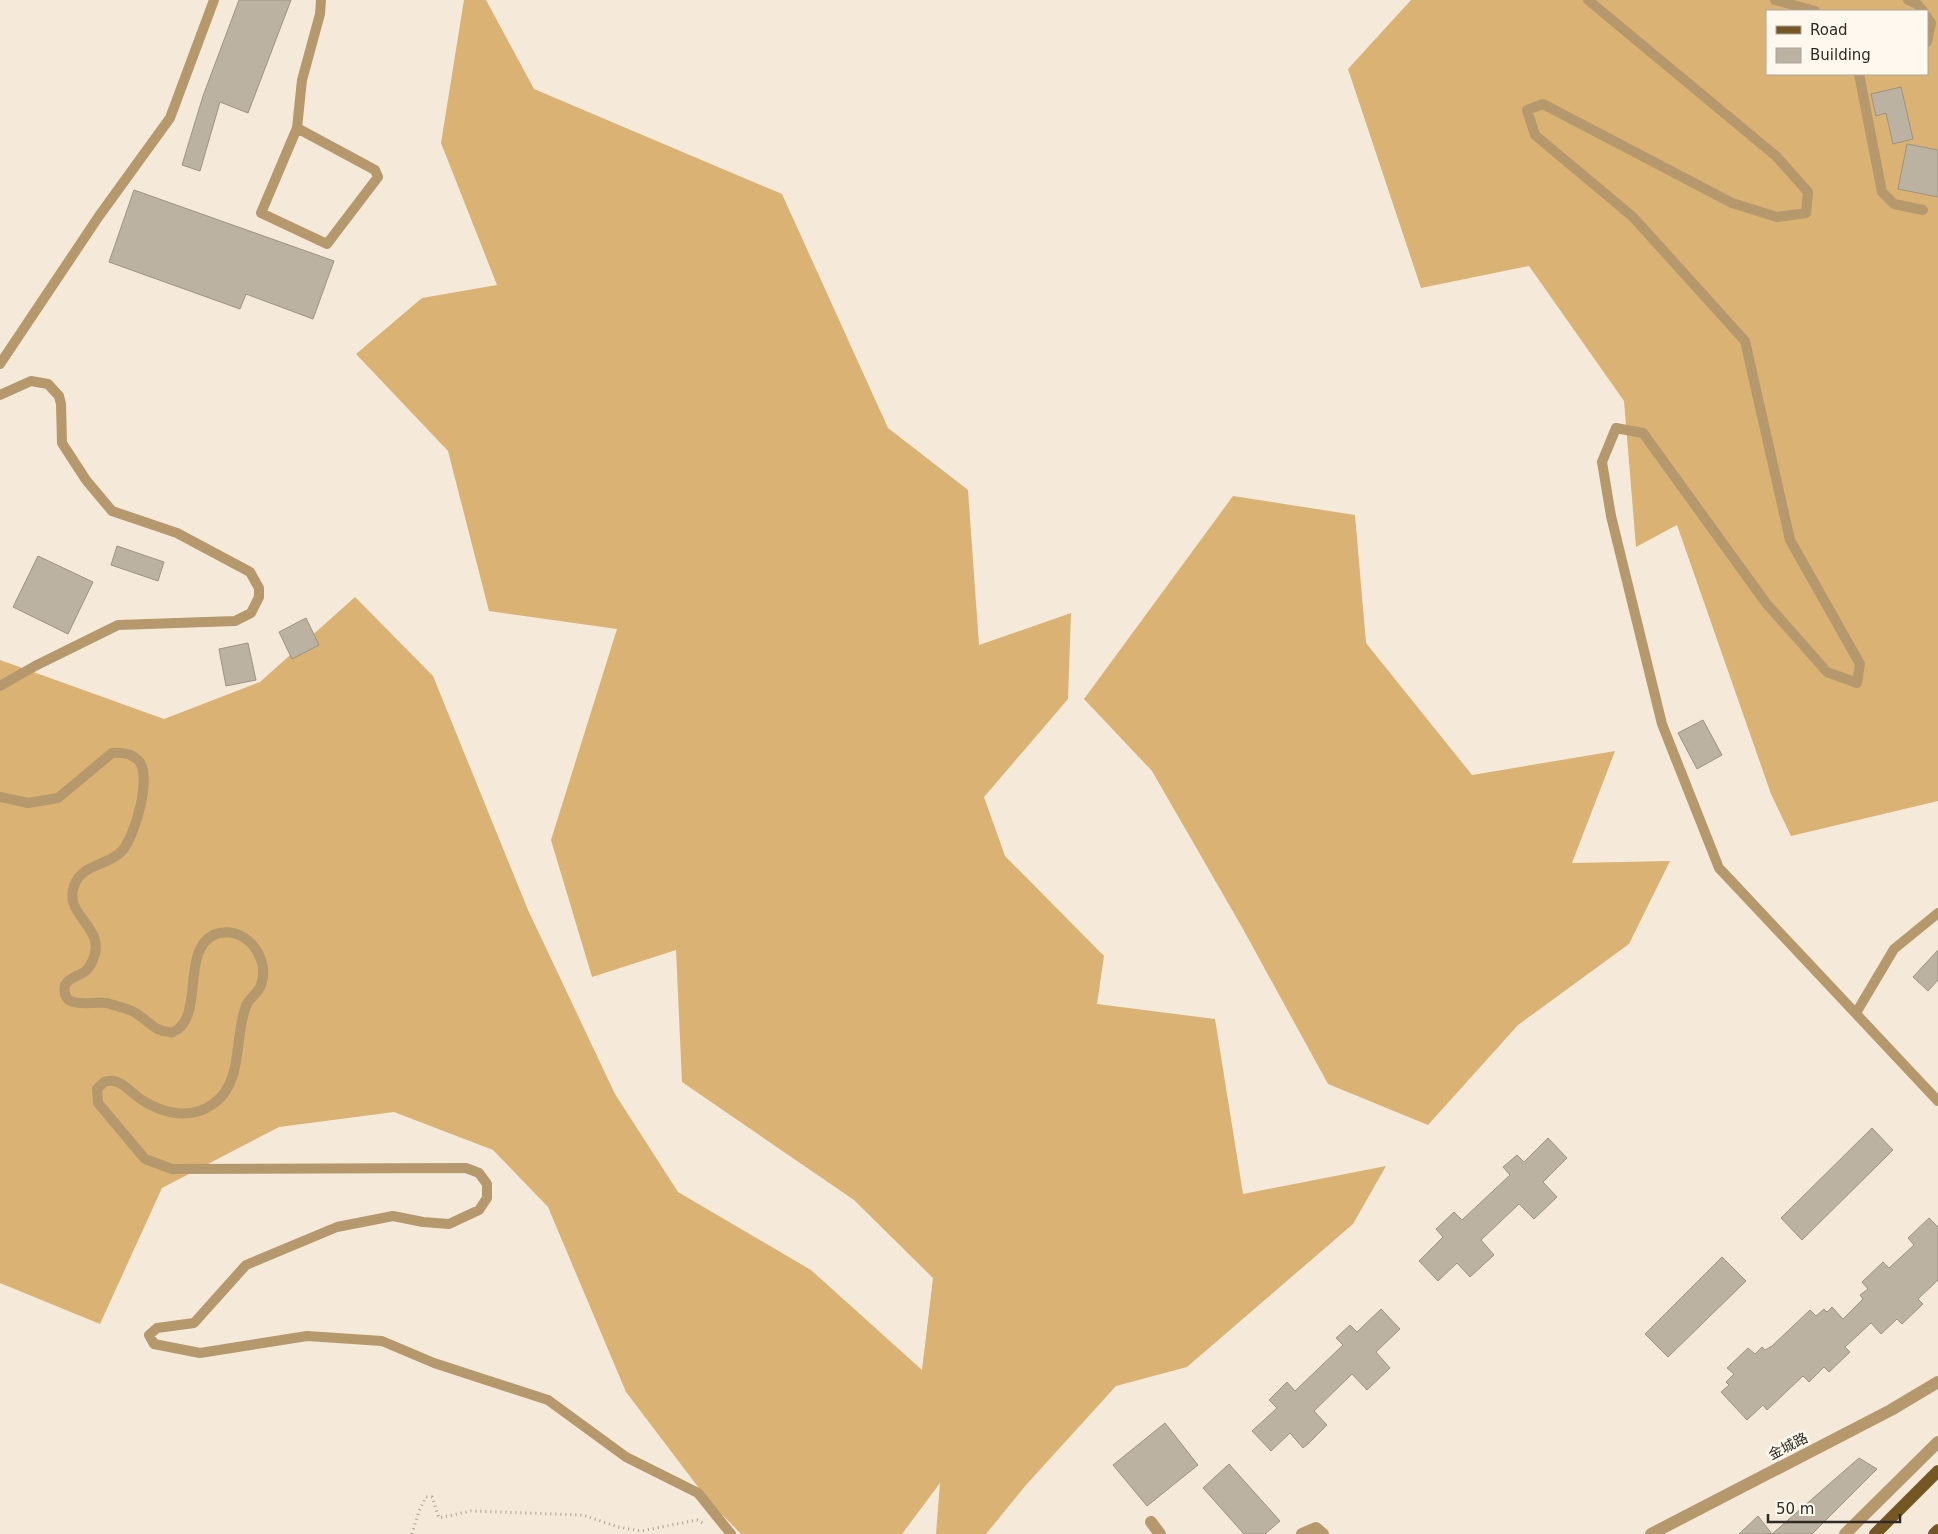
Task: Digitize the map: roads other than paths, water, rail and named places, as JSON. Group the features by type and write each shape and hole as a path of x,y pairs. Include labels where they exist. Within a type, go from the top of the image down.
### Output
{"main road":[{"path":"1875,1534 1938,1471"},
{"path":"1934,1534 1938,1530"}],"street":[{"name":"金城路","path":"1651,1534 1892,1410 1938,1382"},
{"path":"1845,1534 1938,1442"},
{"path":"1151,1522 1160,1534"},
{"path":"1302,1534 1316,1528 1323,1534"}],"lane":[{"path":"0,364 99,216 170,118 214,0"},
{"path":"297,128 375,170 378,177 327,244 261,212 297,128 302,80 320,14 321,0"},
{"path":"1588,0 1777,157 1808,192 1806,213 1777,217 1732,203 1543,104 1527,110 1536,135 1633,217 1745,341 1790,540 1860,664 1857,683 1827,672 1766,603 1643,433 1616,428 1602,462 1608,498 1662,724 1719,868 1938,1102"},
{"path":"1776,0 1811,10"},
{"path":"1908,0 1917,4 1922,10"},
{"path":"1928,18 1931,23 1928,37"},
{"path":"1859,75 1882,192 1894,204 1923,210"},
{"path":"0,395 31,381 48,384 59,396 61,404 62,443 86,480 112,511 177,533 210,550 250,572 259,588 256,606 244,619 235,621 118,625 35,666 0,686"},
{"path":"0,797 28,803 58,798 112,753 120,752 135,757 144,771 145,780 136,822 122,852 86,870 74,886 74,905 92,930 96,950 88,969 80,976 71,978 65,985 65,994 70,1002 79,1004 106,1003 133,1011 162,1032 173,1032 185,1022 198,951 210,937 227,932 236,934 252,944 262,960 264,972 262,984 255,996 246,1004 232,1079 225,1093 214,1104 201,1111 186,1114 171,1113 143,1101 117,1081 104,1082 97,1089 98,1103 145,1159 172,1169 466,1168 479,1173 487,1184 487,1198 479,1210 449,1224 394,1216 367,1220 337,1227 246,1265 194,1324 156,1328 149,1335 154,1344 200,1353 307,1336 382,1341 434,1363 548,1400 626,1457 698,1493 731,1534"},
{"path":"1856,1013 1894,949 1938,914"}]}
